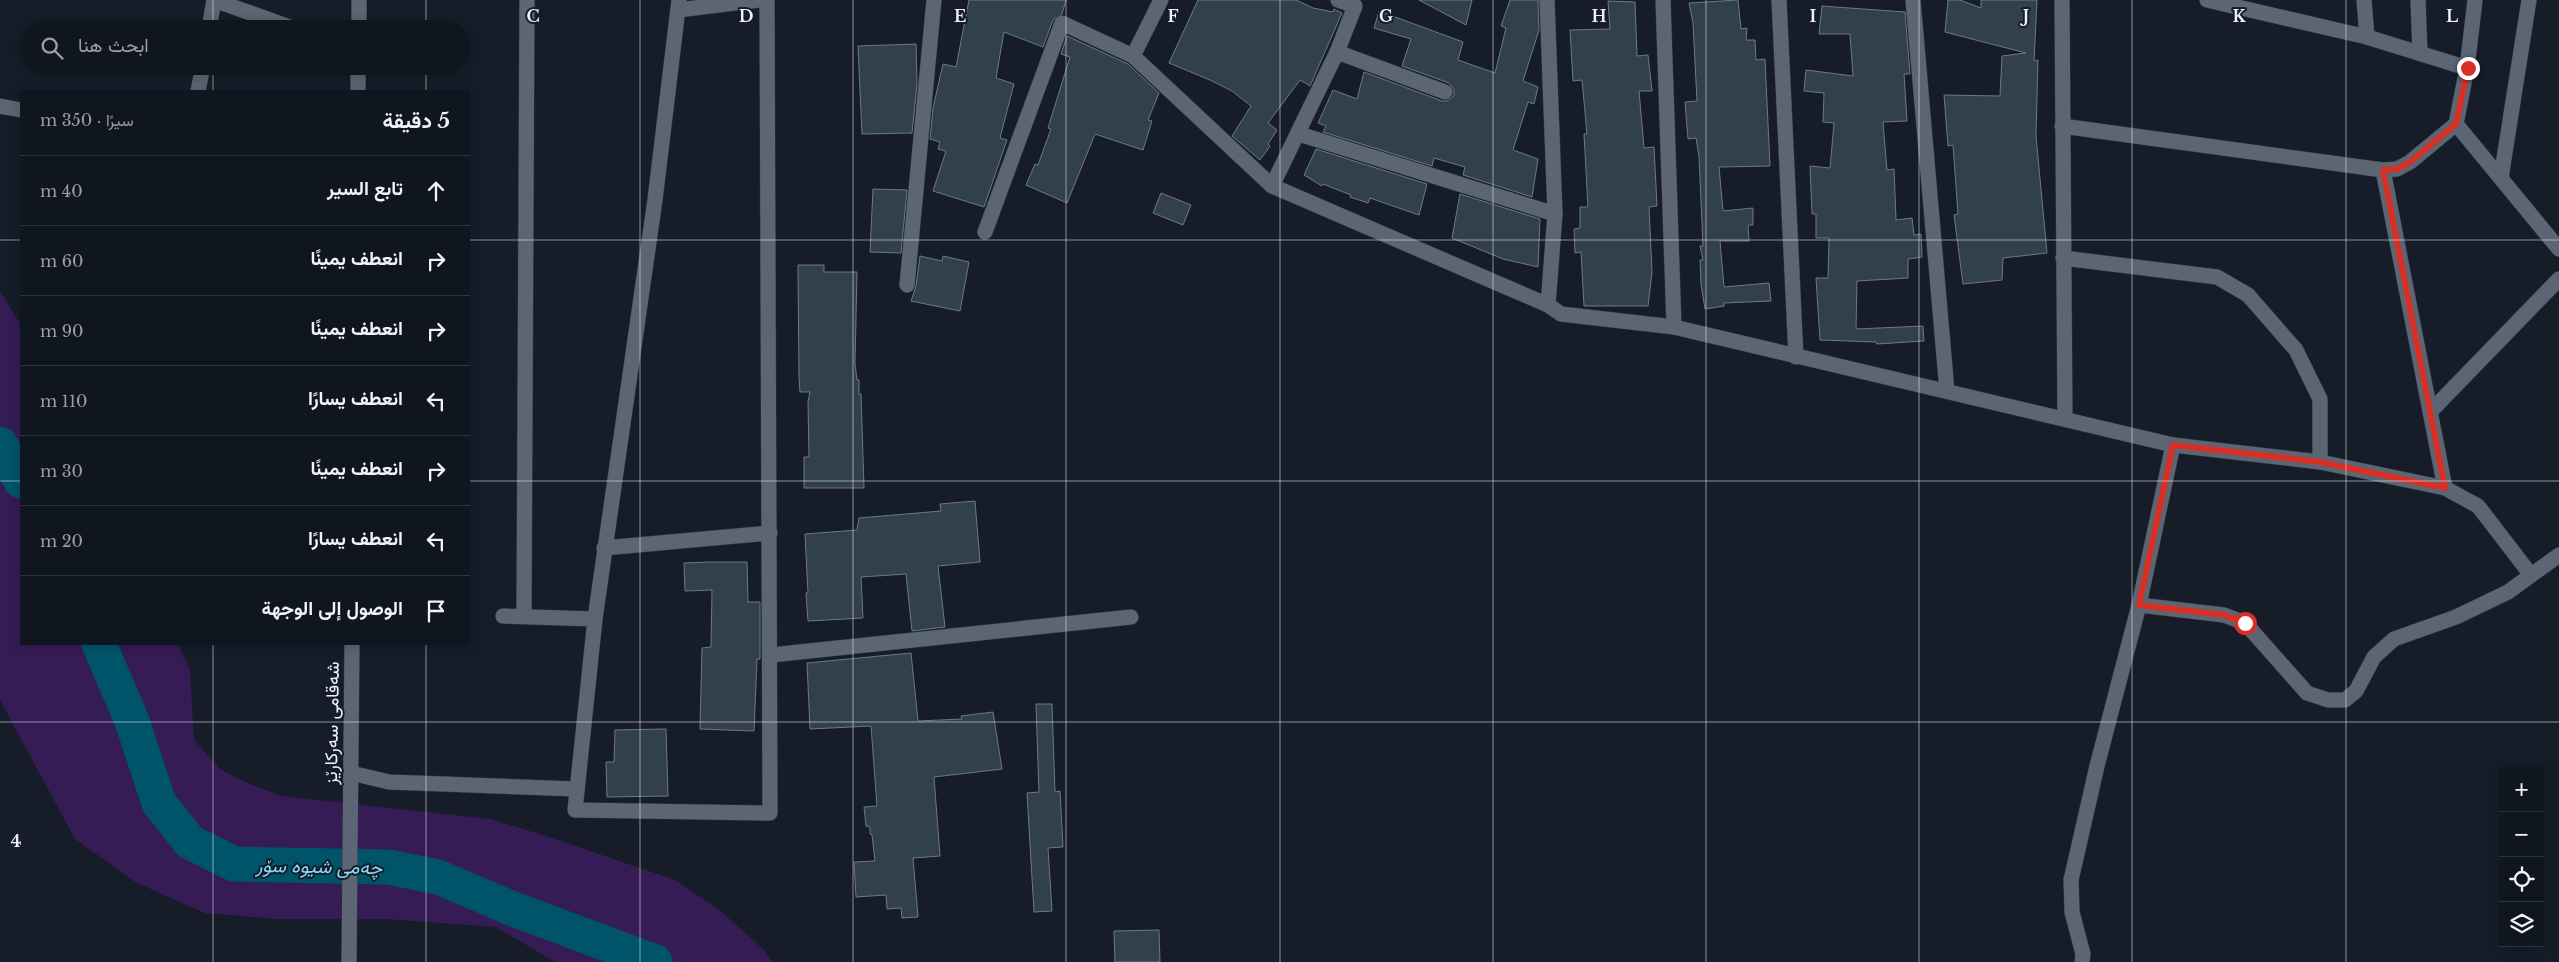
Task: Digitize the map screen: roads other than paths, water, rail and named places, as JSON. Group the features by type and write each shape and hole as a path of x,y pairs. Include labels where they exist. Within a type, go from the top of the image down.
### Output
{"street":[{"path":"211,20 214,0 270,20"},
{"path":"359,0 359,20"},
{"path":"524,615 527,0"},
{"path":"759,0 678,5 655,200 604,548 575,810 770,813 771,655 767,0"},
{"path":"907,285 934,0"},
{"path":"1133,56 1161,0"},
{"path":"1272,186 1299,134 1337,52 1355,6 1338,0"},
{"path":"1547,0 1555,214 1548,305"},
{"path":"1663,0 1674,327"},
{"path":"1779,0 1796,357"},
{"path":"1913,0 1947,391"},
{"path":"2062,0 2065,419"},
{"path":"2207,0 2226,2 2367,36 2468,68"},
{"path":"2364,0 2367,36"},
{"path":"2418,0 2420,53"},
{"path":"2062,126 2383,170 2397,169 2410,162 2456,124 2468,68 2475,0"},
{"path":"2501,178 2529,0"},
{"path":"985,232 1062,23 1133,56 1272,186 1548,305 1561,314 1674,327 2173,445 2320,462 2445,488 2478,506 2531,575"},
{"path":"1337,52 1445,92"},
{"path":"198,90 201,75"},
{"path":"358,75 358,90"},
{"path":"0,106 20,110"},
{"path":"2456,124 2559,249"},
{"path":"1299,134 1555,214"},
{"path":"2383,170 2445,488"},
{"path":"2063,258 2216,277 2248,295 2296,350 2320,399 2320,462"},
{"path":"2430,412 2559,279"},
{"path":"2082,962 2083,954 2072,912 2071,880 2097,766 2139,605 2173,445"},
{"path":"604,548 770,533"},
{"path":"2139,605 2224,615 2245,623 2307,693 2328,700 2345,700 2356,691 2374,657 2394,639 2456,617 2508,592 2559,555"},
{"path":"503,616 524,615 595,619"},
{"path":"771,655 1131,617"},
{"name":"شەقامی سەرکارێز","path":"349,962 352,645"},
{"path":"351,773 389,782 576,789"}],"waterway":[{"name":"چەمی شیوە سۆر","path":"0,444 20,479"},
{"name":"چەمی شیوە سۆر","path":"99,645 132,721 159,803 190,842 234,864 388,867 438,877 513,909 655,962"}]}
